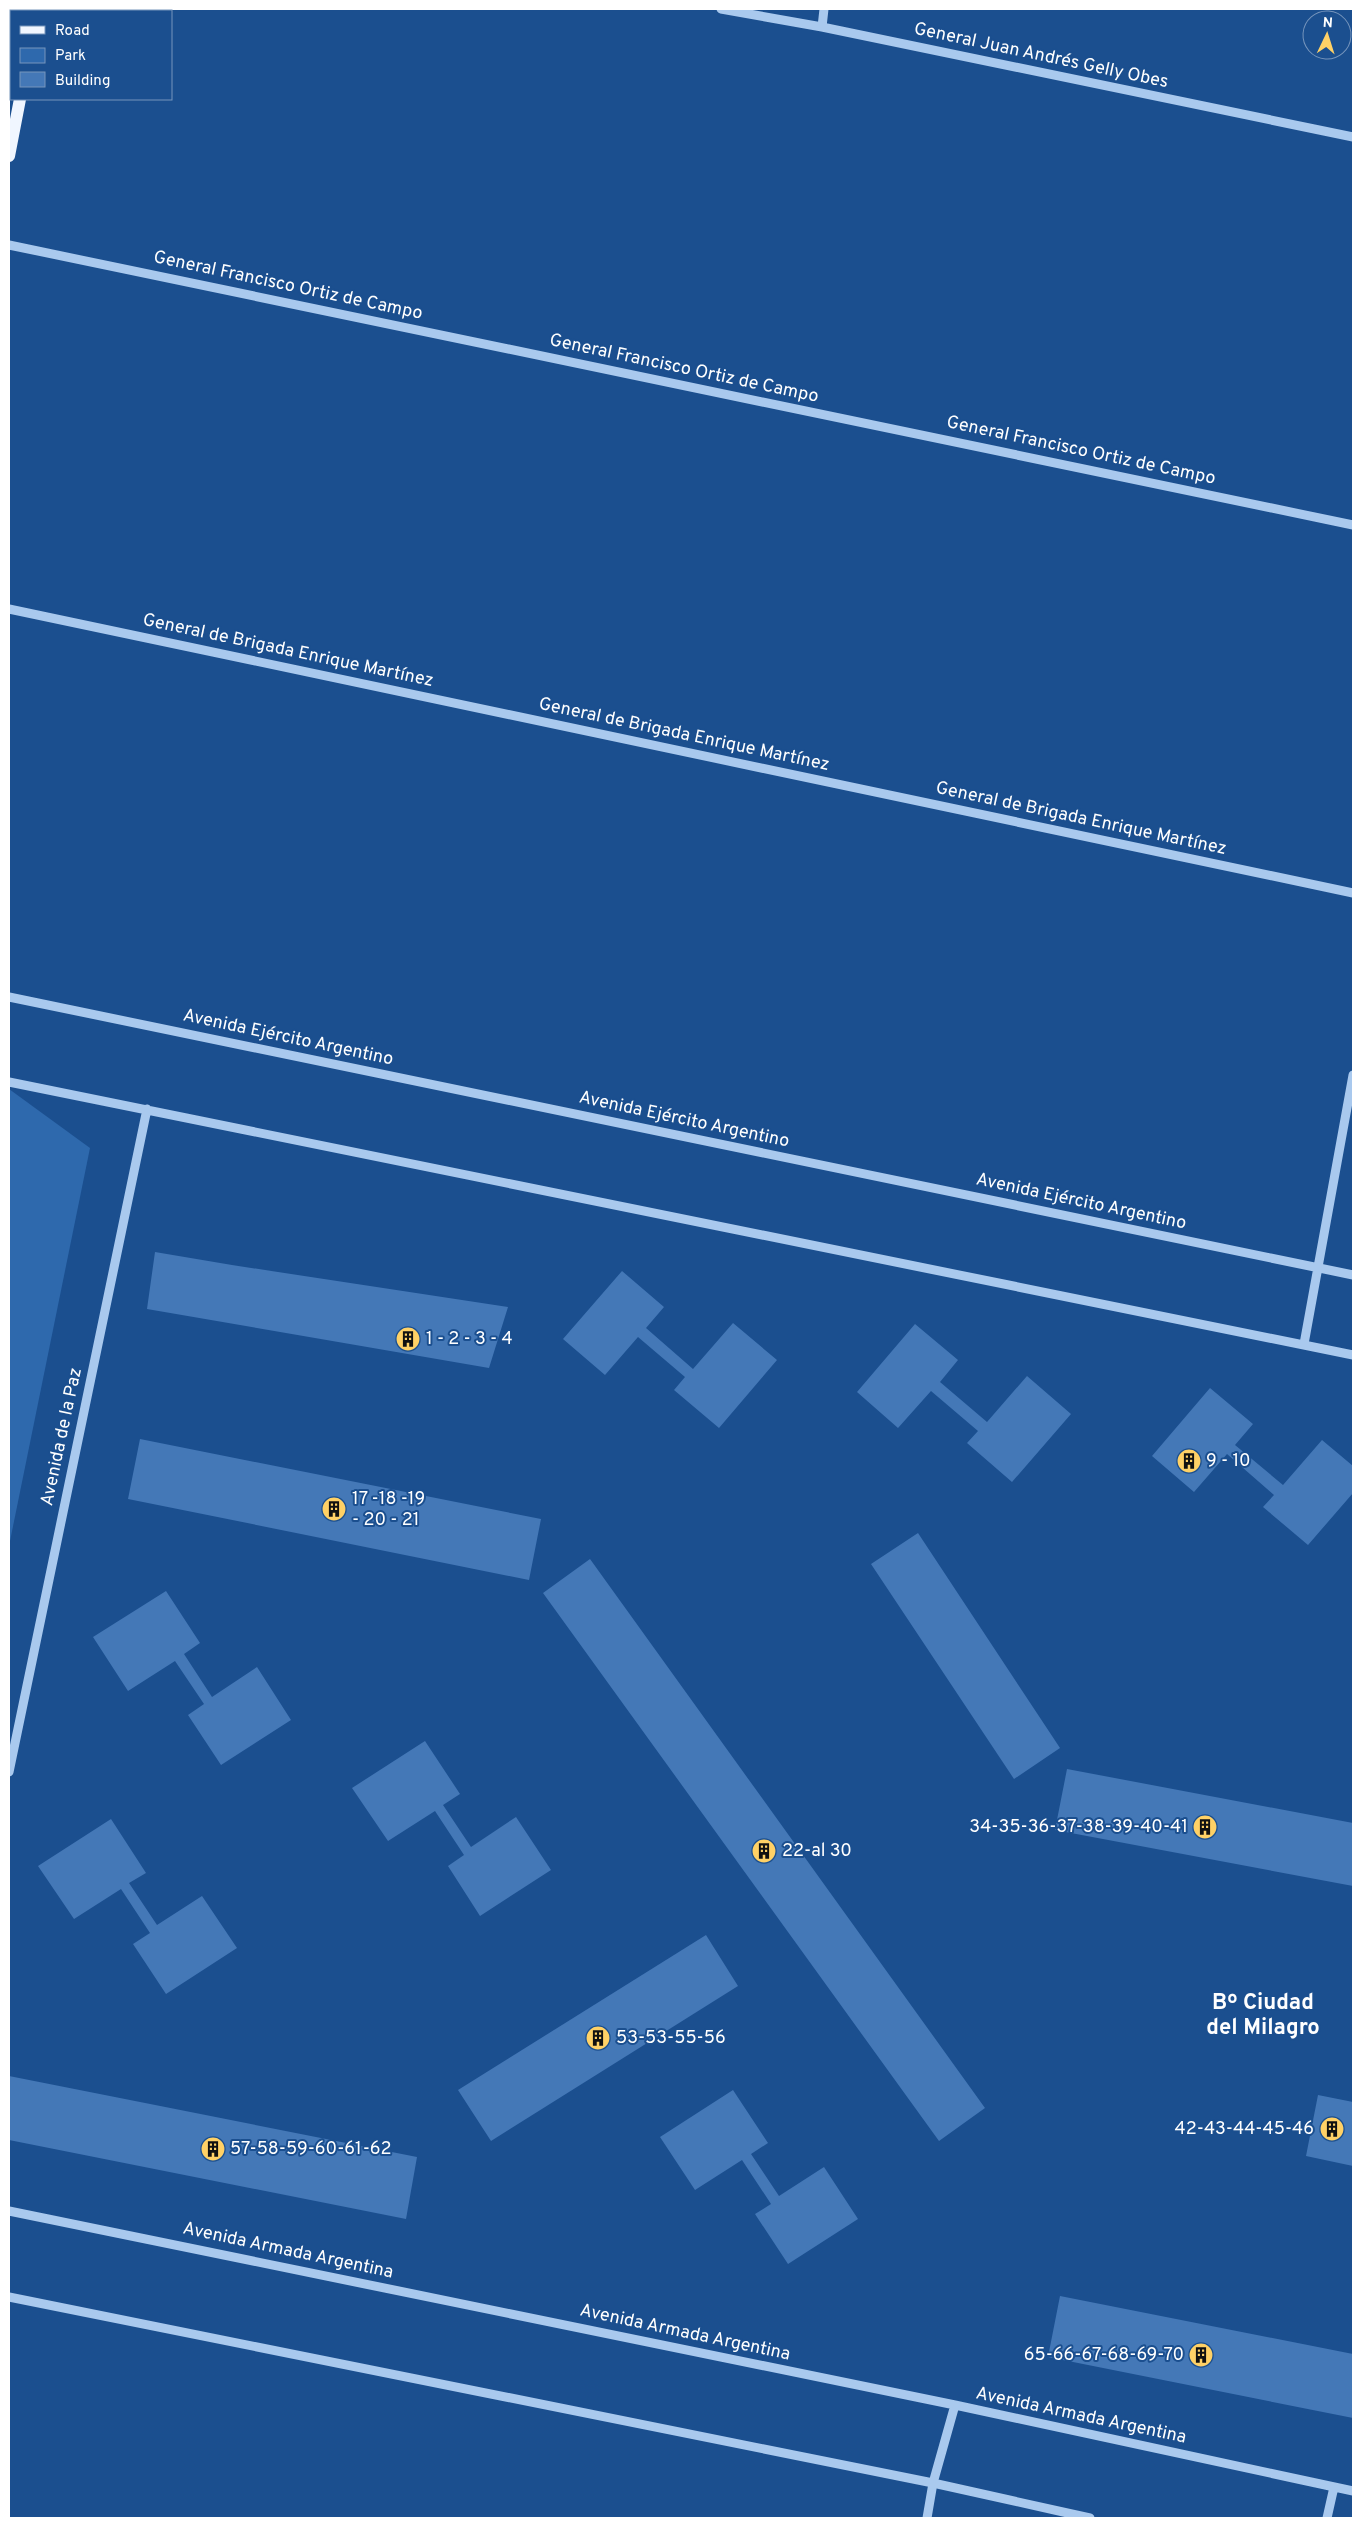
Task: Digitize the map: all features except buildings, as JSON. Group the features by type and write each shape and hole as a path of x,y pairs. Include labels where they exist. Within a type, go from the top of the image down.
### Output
{"main road":[{"path":"9,156 20,100"}],"street":[{"name":"General Juan Andrés Gelly Obes","path":"721,9 822,27 1353,138"},
{"path":"822,27 824,9"},
{"name":"General Francisco Ortiz de Campo","path":"9,245 1353,525"},
{"name":"General de Brigada Enrique Martínez","path":"9,609 1353,893"},
{"name":"Avenida Ejército Argentino","path":"9,997 1353,1275"},
{"path":"1304,1344 1353,1075"},
{"path":"9,1082 1353,1355"},
{"name":"Avenida de la Paz","path":"9,1772 147,1109"},
{"name":"Avenida Armada Argentina","path":"9,2210 955,2405 1353,2491"},
{"path":"9,2296 933,2483 1090,2518"},
{"path":"926,2518 933,2483 955,2405"},
{"path":"1327,2518 1334,2487"}],"green space":[{"path":"9,1089 90,1148 9,1546"}],"place":[{"name":"1 - 2 - 3 - 4","path":"408,1339"},
{"name":"9 - 10","path":"1189,1461"},
{"name":"17 -18 -19 - 20 - 21","path":"334,1509"},
{"name":"34-35-36-37-38-39-40-41","path":"1205,1827"},
{"name":"22-al 30","path":"764,1851"},
{"name":"53-53-55-56","path":"598,2038"},
{"name":"42-43-44-45-46","path":"1332,2129"},
{"name":"57-58-59-60-61-62","path":"213,2149"},
{"name":"65-66-67-68-69-70","path":"1201,2355"}],"district":[{"name":"Bº Ciudad del Milagro","path":"1263,2016"}]}
